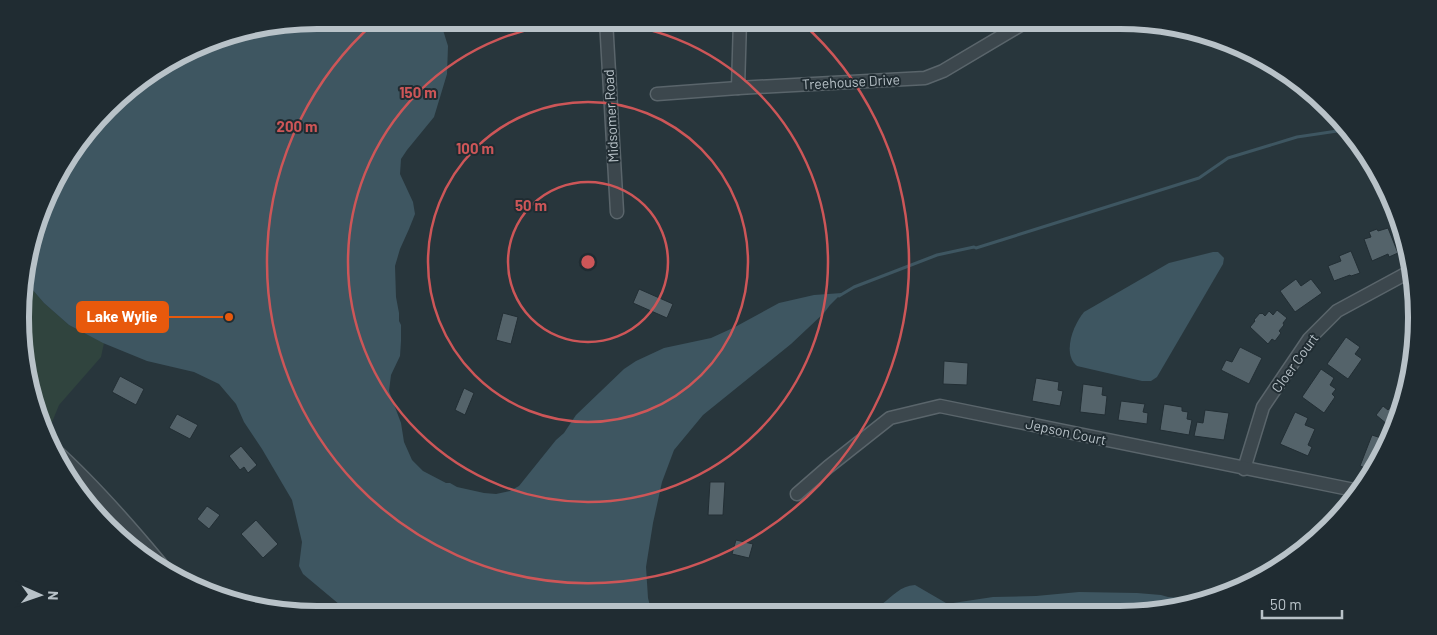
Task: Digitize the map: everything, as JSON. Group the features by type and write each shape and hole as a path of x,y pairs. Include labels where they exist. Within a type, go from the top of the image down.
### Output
{"street":[{"name":"Midsomer Road","path":"606,29 616,212"},
{"path":"738,88 740,29"},
{"name":"Treehouse Drive","path":"657,94 925,78 943,71 1014,29"},
{"name":"Cloer Court","path":"1244,469 1263,407 1309,339 1337,311 1405,275"},
{"name":"Jepson Court","path":"797,494 890,418 940,406 1351,490"},
{"path":"67,461 120,516 154,556"}],"green space":[{"path":"30,287 44,303 69,325 104,343 101,357 59,405 50,426 34,374 31,355 29,336"}],"water":[{"path":"299,29 443,30 448,46 447,74 434,117 401,159 400,174 413,202 415,214 395,266 401,341 400,356 391,375 389,391 401,423 404,442 412,460 423,471 446,483 484,493 496,494 510,491 519,486 556,440 564,433 576,415 624,369 636,361 664,348 711,338 779,303 814,295 842,293 791,344 703,415 674,450 662,482 646,567 650,606 341,606 303,574 299,566 302,542 292,500 244,422 236,404 219,384 194,372 147,361 103,343 69,325 44,303 30,287 34,261 44,225 67,173 88,142 113,113 157,77 207,51 261,34"},
{"path":"1218,252 1224,258 1223,264 1157,377 1151,381 1142,381 1077,366 1070,354 1071,339 1076,324 1084,312 1169,263"},
{"path":"915,585 946,603 993,597 1079,592 1137,593 1185,598 1138,606 878,606 901,589"}],"building":[{"path":"1388,228 1398,253 1389,257 1388,254 1372,261 1364,239 1371,237 1369,232"},
{"path":"1351,251 1360,273 1334,281 1328,266 1341,261 1339,256"},
{"path":"1296,279 1301,286 1311,279 1322,293 1295,312 1280,291"},
{"path":"639,289 673,304 667,318 633,303"},
{"path":"1277,310 1287,318 1279,331 1281,333 1275,341 1272,339 1268,344 1250,327 1260,313 1265,316 1269,311 1273,315"},
{"path":"503,313 518,317 511,344 496,340"},
{"path":"1346,337 1360,347 1355,354 1362,359 1348,379 1327,364"},
{"path":"1240,347 1262,358 1249,384 1221,370 1226,360 1232,362"},
{"path":"944,361 968,363 967,385 943,384"},
{"path":"1321,369 1334,378 1330,385 1336,389 1332,394 1335,397 1324,413 1302,397"},
{"path":"120,376 144,389 136,405 112,392"},
{"path":"1036,378 1059,382 1058,390 1063,391 1060,406 1032,401"},
{"path":"1083,384 1103,387 1102,395 1107,396 1105,415 1080,412"},
{"path":"464,388 474,393 465,415 455,410"},
{"path":"1121,401 1145,404 1143,412 1148,413 1147,424 1118,420"},
{"path":"1395,401 1387,424 1376,415 1383,406 1388,410"},
{"path":"1164,404 1182,407 1182,411 1188,412 1187,419 1192,420 1189,435 1160,430"},
{"path":"1205,410 1229,413 1224,440 1194,436 1197,422 1203,423"},
{"path":"1295,412 1308,418 1305,425 1315,429 1308,445 1312,447 1308,456 1280,444"},
{"path":"177,414 198,425 190,439 169,428"},
{"path":"1372,435 1381,438 1366,468 1360,466"},
{"path":"241,446 257,465 248,473 244,467 240,470 229,456"},
{"path":"710,482 725,482 723,515 708,515"},
{"path":"207,506 220,515 209,529 197,519"},
{"path":"256,520 278,544 263,558 241,534"},
{"path":"736,540 753,544 749,558 732,554"}],"waterway":[{"path":"839,296 854,287 937,255 976,248 1199,178 1228,158 1297,137 1340,131"}],"place":[{"name":"Lake Wylie","path":"229,317"}]}
